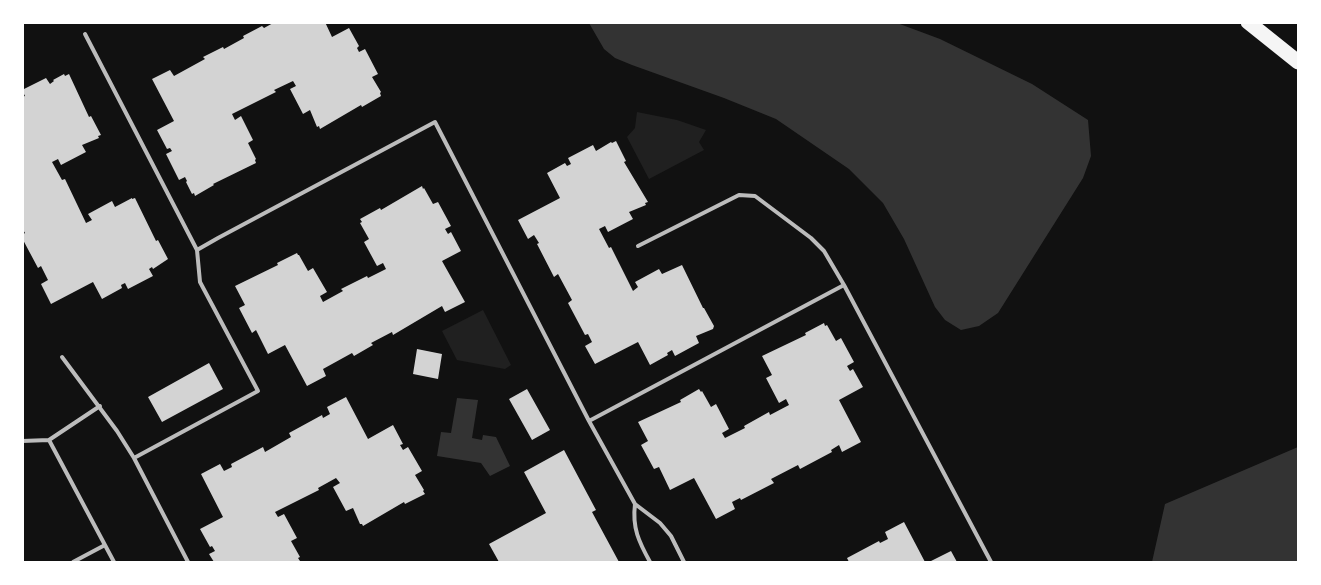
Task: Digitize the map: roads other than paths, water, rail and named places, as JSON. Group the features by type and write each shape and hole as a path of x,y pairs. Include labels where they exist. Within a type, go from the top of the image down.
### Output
{"highway":[{"path":"1248,22 1298,62"}],"lane":[{"path":"85,34 197,250 200,282 258,391 134,458"},
{"path":"197,250 435,122 589,421 635,504 660,523 671,536 684,562"},
{"path":"638,246 739,195 755,196 811,238 824,251 844,285 990,562"},
{"path":"589,421 844,285"},
{"path":"62,356 100,406 134,458 188,562"},
{"path":"22,441 49,440 100,406"},
{"path":"49,440 114,562"},
{"path":"635,504 634,529 650,562"},
{"path":"73,562 105,545"}]}
